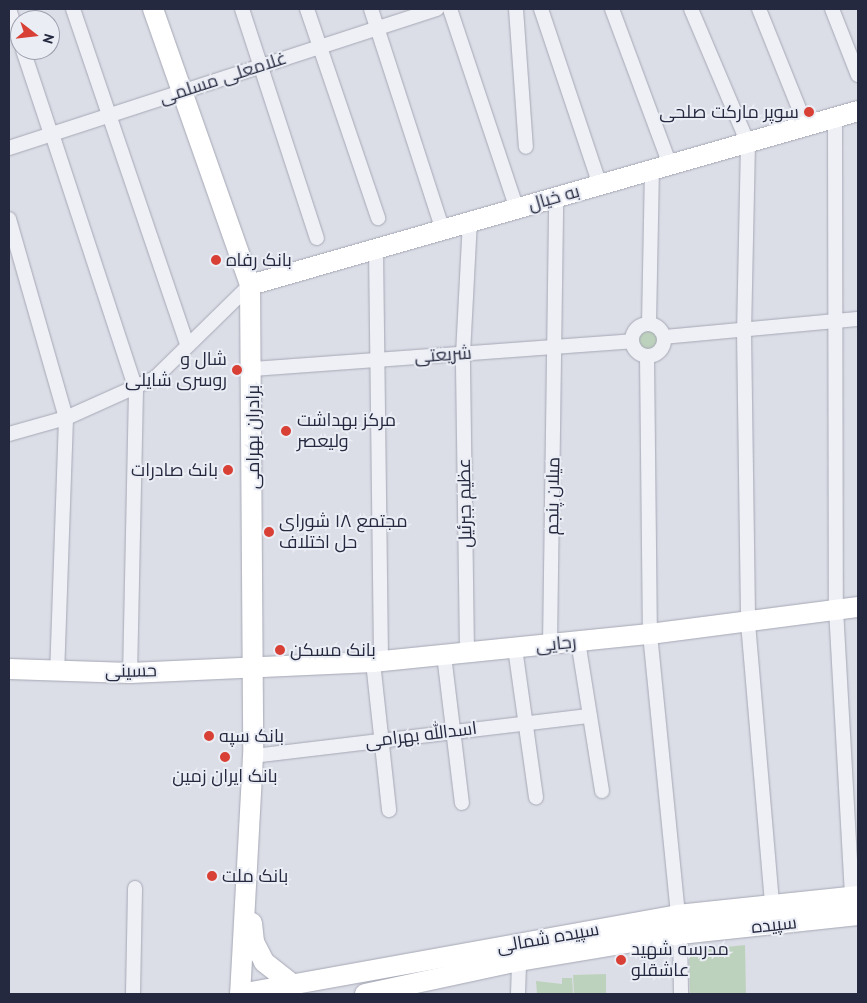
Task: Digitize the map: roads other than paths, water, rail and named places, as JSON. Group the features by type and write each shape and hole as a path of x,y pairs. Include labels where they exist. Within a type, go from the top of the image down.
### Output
{"main road":[{"name":"برادران بهرامی","path":"153,9 250,285 253,369 253,665 252,756 247,881"},
{"name":"به خیال","path":"250,285 858,111"},
{"name":"رجایی","path":"253,665 377,662 748,623 858,606"},
{"name":"حسینی","path":"9,669 130,673 253,665"},
{"path":"247,881 254,942 264,962 293,985"},
{"path":"240,994 247,881"},
{"path":"679,925 772,906 855,896"},
{"name":"سپیده","path":"365,994 472,961 519,961 603,938 679,925 858,915"},
{"name":"سپیده شمالی","path":"240,994 472,961 603,938"}],"street":[{"path":"73,9 187,343"},
{"path":"242,9 317,238"},
{"path":"307,9 378,218"},
{"path":"371,9 443,230"},
{"name":"غلامعلی مسلمی","path":"9,148 437,9"},
{"path":"450,9 517,209"},
{"path":"516,9 526,147"},
{"path":"541,9 600,185"},
{"path":"612,9 661,167 649,324"},
{"path":"691,9 748,143 744,330 748,623 772,906"},
{"path":"759,9 806,126"},
{"path":"832,9 858,75"},
{"path":"26,60 136,390 130,673"},
{"path":"835,118 836,609 855,896"},
{"name":"میلان پنجم","path":"550,644 556,198"},
{"path":"9,219 66,418 58,670"},
{"name":"عظیم جبرئیل","path":"467,652 463,354 470,222"},
{"path":"376,249 378,360 377,662 389,810"},
{"path":"9,434 66,418 136,390 171,364 187,343 250,285"},
{"path":"664,337 858,319"},
{"path":"649,324 659,328 664,337 658,352 647,356 635,350 632,341 635,330 649,324"},
{"name":"شریعتی","path":"253,369 632,341"},
{"path":"647,356 650,634 679,925 681,994"},
{"path":"578,642 602,791"},
{"path":"515,648 536,798"},
{"path":"444,655 462,803"},
{"name":"اسدالله بهرامی","path":"252,756 590,716"},
{"path":"133,994 135,888"},
{"path":"518,994 519,961"}],"place":[{"name":"سوپر مارکت صلحی","path":"809,112"},
{"name":"بانک رفاه","path":"216,260"},
{"name":"شال و روسری شایلی","path":"237,370"},
{"name":"مرکز بهداشت ولیعصر","path":"286,431"},
{"name":"بانک صادرات","path":"228,470"},
{"name":"مجتمع ۱۸ شورای حل اختلاف","path":"269,532"},
{"name":"بانک مسکن","path":"280,650"},
{"name":"بانک سپه","path":"209,736"},
{"name":"بانک ایران زمین","path":"225,757"},
{"name":"بانک ملت","path":"212,876"},
{"name":"مدرسه شهید عاشقلو","path":"621,960"}]}
